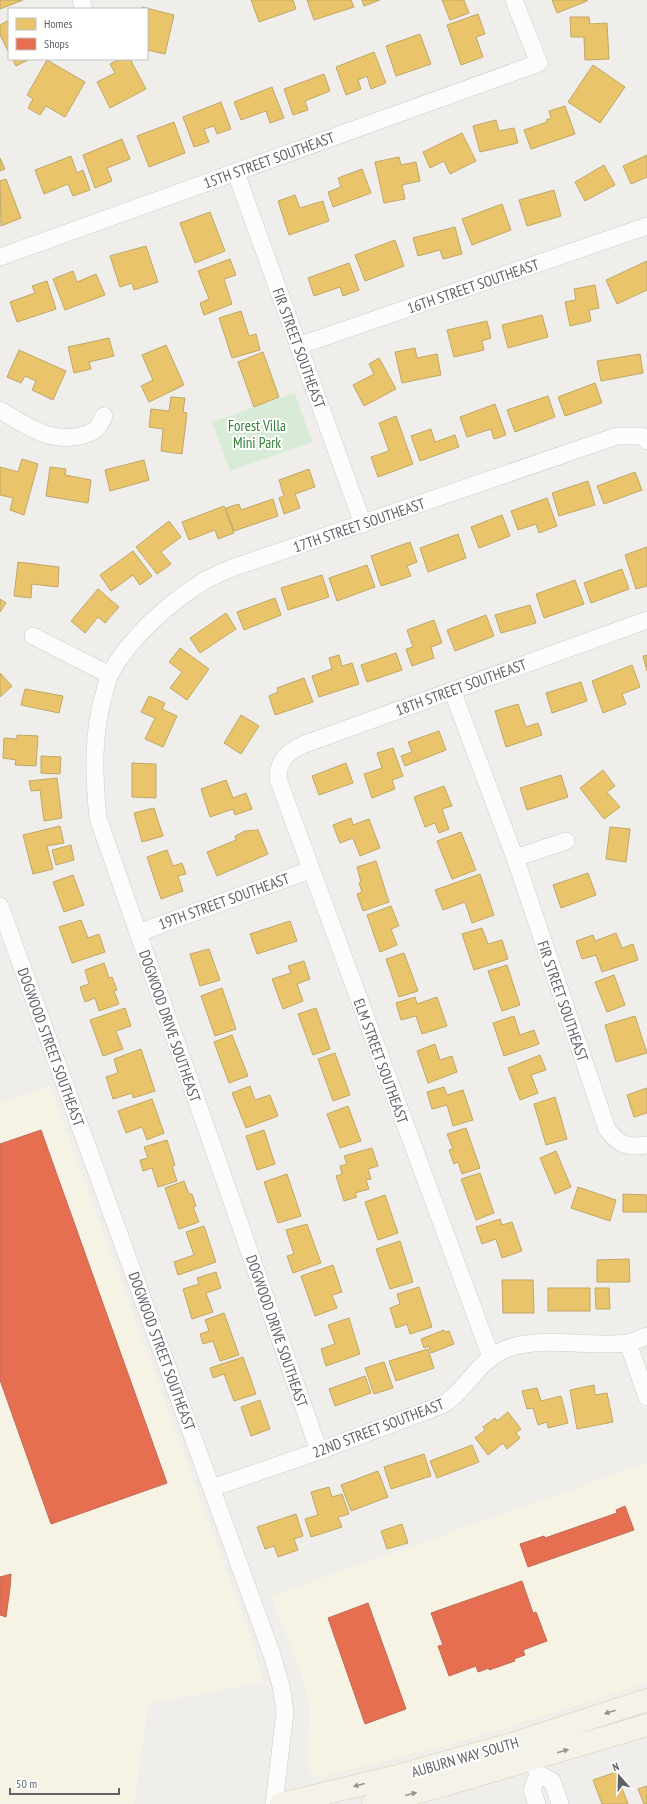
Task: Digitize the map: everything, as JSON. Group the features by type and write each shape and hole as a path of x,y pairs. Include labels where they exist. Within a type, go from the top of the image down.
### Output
{"main road":[{"name":"AUBURN WAY SOUTH","path":"281,1804 397,1776 533,1757 647,1700"},
{"name":"AUBURN WAY SOUTH","path":"373,1804 647,1725"}],"street":[{"name":"15TH STREET SOUTHEAST","path":"0,257 539,63 514,0"},
{"name":"FIR STREET SOUTHEAST","path":"236,173 363,524"},
{"name":"16TH STREET SOUTHEAST","path":"298,346 647,226"},
{"path":"0,410 28,427 48,436 69,439 84,435 97,429 104,416"},
{"name":"17TH STREET SOUTHEAST","path":"110,675 127,650 148,626 171,605 205,580 232,568 617,436 645,438"},
{"name":"18TH STREET SOUTHEAST","path":"280,764 285,756 293,749 305,744 647,620"},
{"path":"33,636 110,675"},
{"name":"DOGWOOD DRIVE SOUTHEAST","path":"110,675 97,725 95,790 98,818 319,1451"},
{"name":"FIR STREET SOUTHEAST","path":"452,690 515,858 607,1129 617,1142 631,1146 647,1145"},
{"name":"ELM STREET SOUTHEAST","path":"280,764 278,779 310,870 491,1357"},
{"path":"515,858 566,841"},
{"name":"19TH STREET SOUTHEAST","path":"138,933 310,870"},
{"name":"DOGWOOD STREET SOUTHEAST","path":"0,906 272,1655 281,1686 285,1712 274,1804"},
{"name":"22ND STREET SOUTHEAST","path":"212,1488 319,1451 442,1405 459,1393 491,1357 506,1349 524,1344 628,1343 647,1336"},
{"path":"628,1343 647,1397"},
{"path":"533,1757 532,1790 537,1804"},
{"path":"533,1757 552,1780 560,1804"}],"shaded area":[{"path":"50,1086 253,1643 263,1682 148,1704 134,1804 0,1804 0,1104"},
{"path":"647,1463 647,1681 633,1688 472,1738 323,1777 313,1775 307,1766 310,1710 301,1673 271,1596"}],"green space":[{"name":"Forest Villa Mini Park","path":"295,393 312,442 230,471 212,422"}],"building: Homes":[{"path":"0,0 23,0 0,9"},
{"path":"251,0 293,0 296,9 259,22"},
{"path":"307,0 351,0 354,7 314,20"},
{"path":"362,0 380,0 364,6"},
{"path":"442,0 464,0 469,13 450,20"},
{"path":"552,0 587,0 587,1 557,13"},
{"path":"148,8 174,15 165,54 148,50"},
{"path":"478,14 485,34 476,37 483,57 461,65 447,25"},
{"path":"570,17 589,17 590,24 607,23 609,59 585,60 584,37 571,37"},
{"path":"8,21 8,51 0,35 0,25"},
{"path":"420,34 431,64 396,76 386,46"},
{"path":"374,52 386,83 371,89 367,76 358,80 361,89 346,95 336,67"},
{"path":"13,60 28,60 16,66"},
{"path":"47,60 85,82 65,117 46,106 40,115 28,108 33,99 27,95"},
{"path":"118,60 131,60 146,89 110,108 97,82 115,73 110,64"},
{"path":"593,65 625,87 600,123 568,102"},
{"path":"324,74 330,91 305,101 308,110 293,115 284,89"},
{"path":"272,87 284,118 270,123 266,111 241,120 234,102"},
{"path":"221,102 231,129 217,134 214,126 204,129 209,142 194,147 183,117"},
{"path":"565,106 575,134 531,149 524,130 547,122 546,120 551,118 549,111"},
{"path":"496,120 499,131 514,128 518,143 480,152 473,126"},
{"path":"174,122 185,153 149,167 137,136"},
{"path":"462,133 476,161 450,174 444,161 430,168 423,152"},
{"path":"122,139 130,159 107,168 112,181 95,188 83,155"},
{"path":"647,155 647,177 631,184 623,166"},
{"path":"71,156 77,173 83,170 90,190 73,196 68,184 44,194 35,170"},
{"path":"399,157 401,165 416,162 420,181 402,185 405,199 384,203 375,162"},
{"path":"0,158 5,169 0,171"},
{"path":"604,165 615,185 585,201 575,182"},
{"path":"362,169 371,193 333,207 328,192 341,187 338,178"},
{"path":"6,179 21,218 1,226 0,181"},
{"path":"554,190 561,216 527,226 519,200"},
{"path":"295,195 300,208 323,201 329,221 289,235 278,201"},
{"path":"502,204 511,230 472,245 462,219"},
{"path":"210,212 225,251 195,263 180,223"},
{"path":"455,227 462,254 443,259 440,250 418,256 413,238"},
{"path":"395,240 404,266 365,281 355,255"},
{"path":"146,246 158,282 134,290 132,283 120,287 110,256"},
{"path":"230,259 236,275 224,279 232,304 204,315 200,303 209,299 198,271"},
{"path":"647,261 647,290 617,304 606,280"},
{"path":"349,263 359,290 343,296 340,287 314,296 308,278"},
{"path":"73,271 77,282 96,274 105,295 65,310 53,279"},
{"path":"47,281 56,309 17,322 10,302 35,293 32,286"},
{"path":"595,285 599,308 589,310 591,321 570,326 565,302 576,300 574,289"},
{"path":"241,311 249,336 256,334 260,350 232,358 219,318"},
{"path":"542,315 548,337 508,348 502,325"},
{"path":"487,321 491,338 482,341 484,350 454,357 447,330"},
{"path":"109,338 114,356 89,362 91,369 74,373 68,347"},
{"path":"166,345 184,385 149,402 141,386 153,380 142,355"},
{"path":"415,348 417,358 437,354 441,375 402,383 395,352"},
{"path":"19,350 66,371 53,400 32,390 36,381 25,376 21,383 7,377"},
{"path":"263,352 279,397 254,407 238,362"},
{"path":"640,354 643,373 601,381 597,361"},
{"path":"379,358 396,389 364,406 353,385 374,374 369,364"},
{"path":"595,383 602,403 565,416 558,397"},
{"path":"548,396 555,417 515,432 507,410"},
{"path":"171,397 185,398 183,412 187,413 182,454 161,451 163,429 149,427 151,409 169,411"},
{"path":"495,404 506,435 494,439 491,429 467,437 460,417"},
{"path":"396,416 413,464 378,477 371,457 389,451 379,423"},
{"path":"431,429 435,442 455,435 459,447 420,461 411,436"},
{"path":"22,459 38,464 24,515 10,510 13,498 0,495 0,467 18,472"},
{"path":"144,460 149,480 110,491 105,470"},
{"path":"50,467 66,469 65,475 91,480 88,503 46,496"},
{"path":"309,469 315,487 295,494 300,508 284,514 279,498 284,496 279,480"},
{"path":"635,472 642,490 604,504 597,486"},
{"path":"588,481 595,505 559,516 552,493"},
{"path":"547,498 557,526 539,533 536,524 518,530 511,511"},
{"path":"273,499 278,516 234,531 226,508 239,504 241,510"},
{"path":"224,506 234,533 218,539 215,530 189,540 182,522"},
{"path":"502,515 510,536 479,548 471,527"},
{"path":"169,521 181,537 161,552 171,564 157,574 136,547"},
{"path":"458,534 466,558 428,572 420,548"},
{"path":"410,542 417,562 407,566 411,576 381,586 371,556"},
{"path":"647,547 647,586 636,589 625,555"},
{"path":"133,551 152,576 140,585 133,575 111,591 100,575"},
{"path":"18,562 59,567 58,587 32,584 31,598 14,596"},
{"path":"367,565 375,587 337,601 329,578"},
{"path":"622,569 629,589 591,603 584,583"},
{"path":"322,575 329,597 288,610 281,588"},
{"path":"575,580 584,604 544,618 536,594"},
{"path":"98,589 119,607 105,623 98,617 85,633 71,621"},
{"path":"275,598 281,615 244,630 237,612"},
{"path":"0,599 6,603 0,612"},
{"path":"530,605 536,623 501,633 495,615"},
{"path":"226,613 236,629 200,653 190,638"},
{"path":"486,615 494,636 455,651 447,630"},
{"path":"434,620 442,643 431,647 434,658 412,666 406,649 413,647 407,630"},
{"path":"180,648 209,669 187,700 170,688 182,672 169,662"},
{"path":"396,653 402,670 367,682 361,665"},
{"path":"339,655 342,666 352,663 359,684 319,697 312,676 332,669 329,658"},
{"path":"647,655 647,671 643,656"},
{"path":"632,665 640,687 622,694 626,704 603,713 592,681"},
{"path":"0,673 12,686 0,697"},
{"path":"304,678 313,702 275,715 269,696 278,692 277,688"},
{"path":"581,682 587,701 552,713 546,693"},
{"path":"25,689 63,696 59,713 21,705"},
{"path":"149,696 165,703 162,709 177,716 163,747 145,739 155,718 141,712"},
{"path":"518,704 526,727 538,723 542,735 506,747 495,711"},
{"path":"241,715 259,726 241,754 224,743"},
{"path":"439,731 446,750 405,766 401,756 412,752 408,742"},
{"path":"17,735 38,736 36,766 15,765 16,760 3,758 4,738 17,739"},
{"path":"393,748 403,776 392,780 395,789 372,798 364,774 382,768 377,753"},
{"path":"41,756 61,757 60,774 41,773"},
{"path":"132,763 156,764 156,798 132,797"},
{"path":"346,763 353,783 319,795 312,776"},
{"path":"603,770 615,786 607,792 620,807 604,819 580,788"},
{"path":"561,775 568,797 527,810 520,788"},
{"path":"57,778 62,818 44,821 40,790 31,791 29,781"},
{"path":"226,780 233,798 246,793 252,809 235,815 233,809 210,817 201,789"},
{"path":"444,786 452,806 442,809 449,829 439,833 435,823 425,827 414,797"},
{"path":"154,808 163,836 142,842 134,813"},
{"path":"351,818 353,825 369,819 380,848 360,856 353,838 340,843 333,825"},
{"path":"60,826 64,843 47,846 53,869 33,874 23,835"},
{"path":"610,827 630,829 626,862 606,859"},
{"path":"258,830 268,854 217,876 207,852 236,840 235,836 245,831"},
{"path":"461,832 476,870 452,879 437,841"},
{"path":"71,845 74,860 56,865 52,850"},
{"path":"167,850 173,866 182,863 186,874 178,876 183,891 161,899 147,857"},
{"path":"376,861 389,902 363,911 357,894 362,892 357,867"},
{"path":"588,873 596,895 561,908 553,885"},
{"path":"480,874 494,915 472,923 465,902 443,910 435,890"},
{"path":"73,875 84,905 64,912 53,882"},
{"path":"391,906 399,926 391,929 397,945 380,952 367,915"},
{"path":"81,920 88,938 99,934 105,952 72,963 59,927"},
{"path":"290,921 297,941 257,954 250,934"},
{"path":"482,928 488,944 502,940 508,959 474,970 462,934"},
{"path":"616,933 622,948 633,944 638,960 602,972 596,955 582,959 576,941 593,935 595,941"},
{"path":"209,949 220,980 200,986 190,954"},
{"path":"404,953 418,991 399,997 386,959"},
{"path":"304,961 310,979 297,984 303,1001 283,1009 272,979 291,973 288,966"},
{"path":"104,963 109,978 112,977 117,990 114,991 119,1004 99,1011 95,998 85,1002 80,987 89,984 85,970"},
{"path":"507,965 520,1005 502,1011 488,971"},
{"path":"614,975 625,1005 607,1012 595,982"},
{"path":"222,988 236,1029 215,1036 201,996"},
{"path":"415,997 417,1004 437,997 447,1026 422,1034 416,1016 401,1020 396,1003"},
{"path":"125,1008 131,1026 116,1031 123,1049 103,1056 90,1020"},
{"path":"316,1008 330,1049 313,1055 298,1014"},
{"path":"514,1016 520,1035 534,1030 539,1044 504,1056 493,1023"},
{"path":"635,1016 647,1053 616,1062 605,1025"},
{"path":"232,1035 248,1076 229,1083 214,1042"},
{"path":"435,1044 440,1060 452,1056 457,1072 428,1083 417,1051"},
{"path":"141,1049 155,1091 133,1098 132,1093 113,1099 106,1077 118,1073 114,1059"},
{"path":"335,1053 350,1095 333,1101 318,1059"},
{"path":"540,1055 546,1070 531,1075 538,1093 520,1100 508,1068"},
{"path":"250,1086 255,1100 270,1095 278,1116 246,1128 232,1093"},
{"path":"444,1087 447,1095 463,1090 473,1120 453,1126 447,1105 432,1109 427,1092"},
{"path":"647,1088 647,1113 634,1117 627,1095"},
{"path":"555,1097 567,1139 546,1145 534,1104"},
{"path":"152,1099 164,1133 147,1140 142,1127 126,1133 118,1111"},
{"path":"348,1106 361,1141 340,1148 327,1114"},
{"path":"466,1128 480,1168 462,1174 458,1162 454,1164 449,1150 453,1149 447,1134"},
{"path":"264,1130 275,1164 257,1170 246,1136"},
{"path":"167,1140 175,1165 172,1166 177,1181 158,1187 152,1168 143,1171 140,1160 148,1158 144,1147"},
{"path":"372,1148 378,1166 368,1169 371,1179 366,1180 369,1189 355,1193 357,1197 344,1201 336,1176 342,1174 340,1166 347,1164 344,1156"},
{"path":"556,1151 571,1187 555,1194 540,1158"},
{"path":"480,1173 494,1213 476,1220 461,1179"},
{"path":"287,1174 301,1216 278,1223 264,1182"},
{"path":"184,1181 189,1194 192,1194 196,1206 193,1207 199,1222 179,1229 165,1188"},
{"path":"578,1187 616,1200 610,1221 571,1208"},
{"path":"623,1194 647,1195 647,1212 623,1212"},
{"path":"385,1195 398,1233 378,1240 365,1202"},
{"path":"500,1219 502,1225 512,1222 522,1251 502,1258 496,1239 482,1244 476,1227"},
{"path":"307,1224 321,1263 293,1273 287,1256 294,1254 286,1230"},
{"path":"204,1226 216,1262 178,1275 174,1262 194,1255 186,1232"},
{"path":"400,1241 413,1282 390,1289 376,1249"},
{"path":"629,1259 630,1282 597,1282 597,1260"},
{"path":"333,1265 342,1292 332,1295 337,1308 315,1316 301,1276"},
{"path":"216,1272 221,1288 206,1293 213,1312 192,1319 183,1289 199,1284 197,1278"},
{"path":"502,1280 533,1280 534,1313 503,1313"},
{"path":"419,1287 432,1327 410,1334 407,1324 396,1328 390,1308 400,1304 397,1294"},
{"path":"548,1288 590,1288 590,1311 548,1311"},
{"path":"595,1288 609,1288 610,1309 596,1309"},
{"path":"224,1313 239,1355 220,1361 213,1341 203,1344 200,1334 209,1331 205,1320"},
{"path":"349,1318 360,1354 326,1366 321,1349 335,1344 328,1325"},
{"path":"444,1330 445,1332 449,1331 454,1344 431,1353 429,1346 424,1348 421,1339"},
{"path":"428,1349 434,1368 396,1381 389,1361"},
{"path":"243,1357 256,1394 234,1401 224,1374 213,1378 210,1368"},
{"path":"384,1362 393,1388 374,1394 365,1368"},
{"path":"365,1376 371,1393 335,1406 329,1389"},
{"path":"594,1385 595,1395 607,1393 613,1422 577,1429 570,1390"},
{"path":"537,1388 541,1401 561,1396 568,1423 548,1428 547,1422 538,1425 533,1408 527,1409 522,1391"},
{"path":"260,1400 270,1429 251,1436 241,1407"},
{"path":"508,1412 521,1429 516,1433 520,1438 507,1449 503,1443 488,1455 475,1438 485,1430 483,1427 495,1418 497,1421"},
{"path":"472,1445 479,1462 437,1478 430,1461"},
{"path":"424,1454 431,1476 391,1489 384,1467"},
{"path":"378,1471 388,1497 351,1511 341,1485"},
{"path":"329,1487 332,1497 342,1494 349,1514 338,1517 342,1527 311,1537 305,1519 318,1515 311,1492"},
{"path":"296,1514 303,1536 294,1539 298,1550 278,1557 274,1546 265,1549 257,1527"},
{"path":"402,1524 408,1543 387,1549 381,1531"},
{"path":"616,1772 628,1804 602,1804 593,1780"},
{"path":"647,1786 647,1804 644,1804 638,1789"}],"building: Shops":[{"path":"41,1130 167,1483 51,1524 0,1380 0,1144"},
{"path":"625,1506 634,1530 528,1567 520,1544 544,1536 545,1538 617,1513 616,1510"},
{"path":"11,1574 6,1617 0,1615 0,1577"},
{"path":"522,1581 533,1613 536,1612 547,1641 523,1650 525,1655 514,1659 515,1661 489,1670 489,1668 478,1672 476,1666 449,1676 438,1646 443,1645 431,1613"},
{"path":"368,1603 406,1709 365,1724 328,1618"}]}
